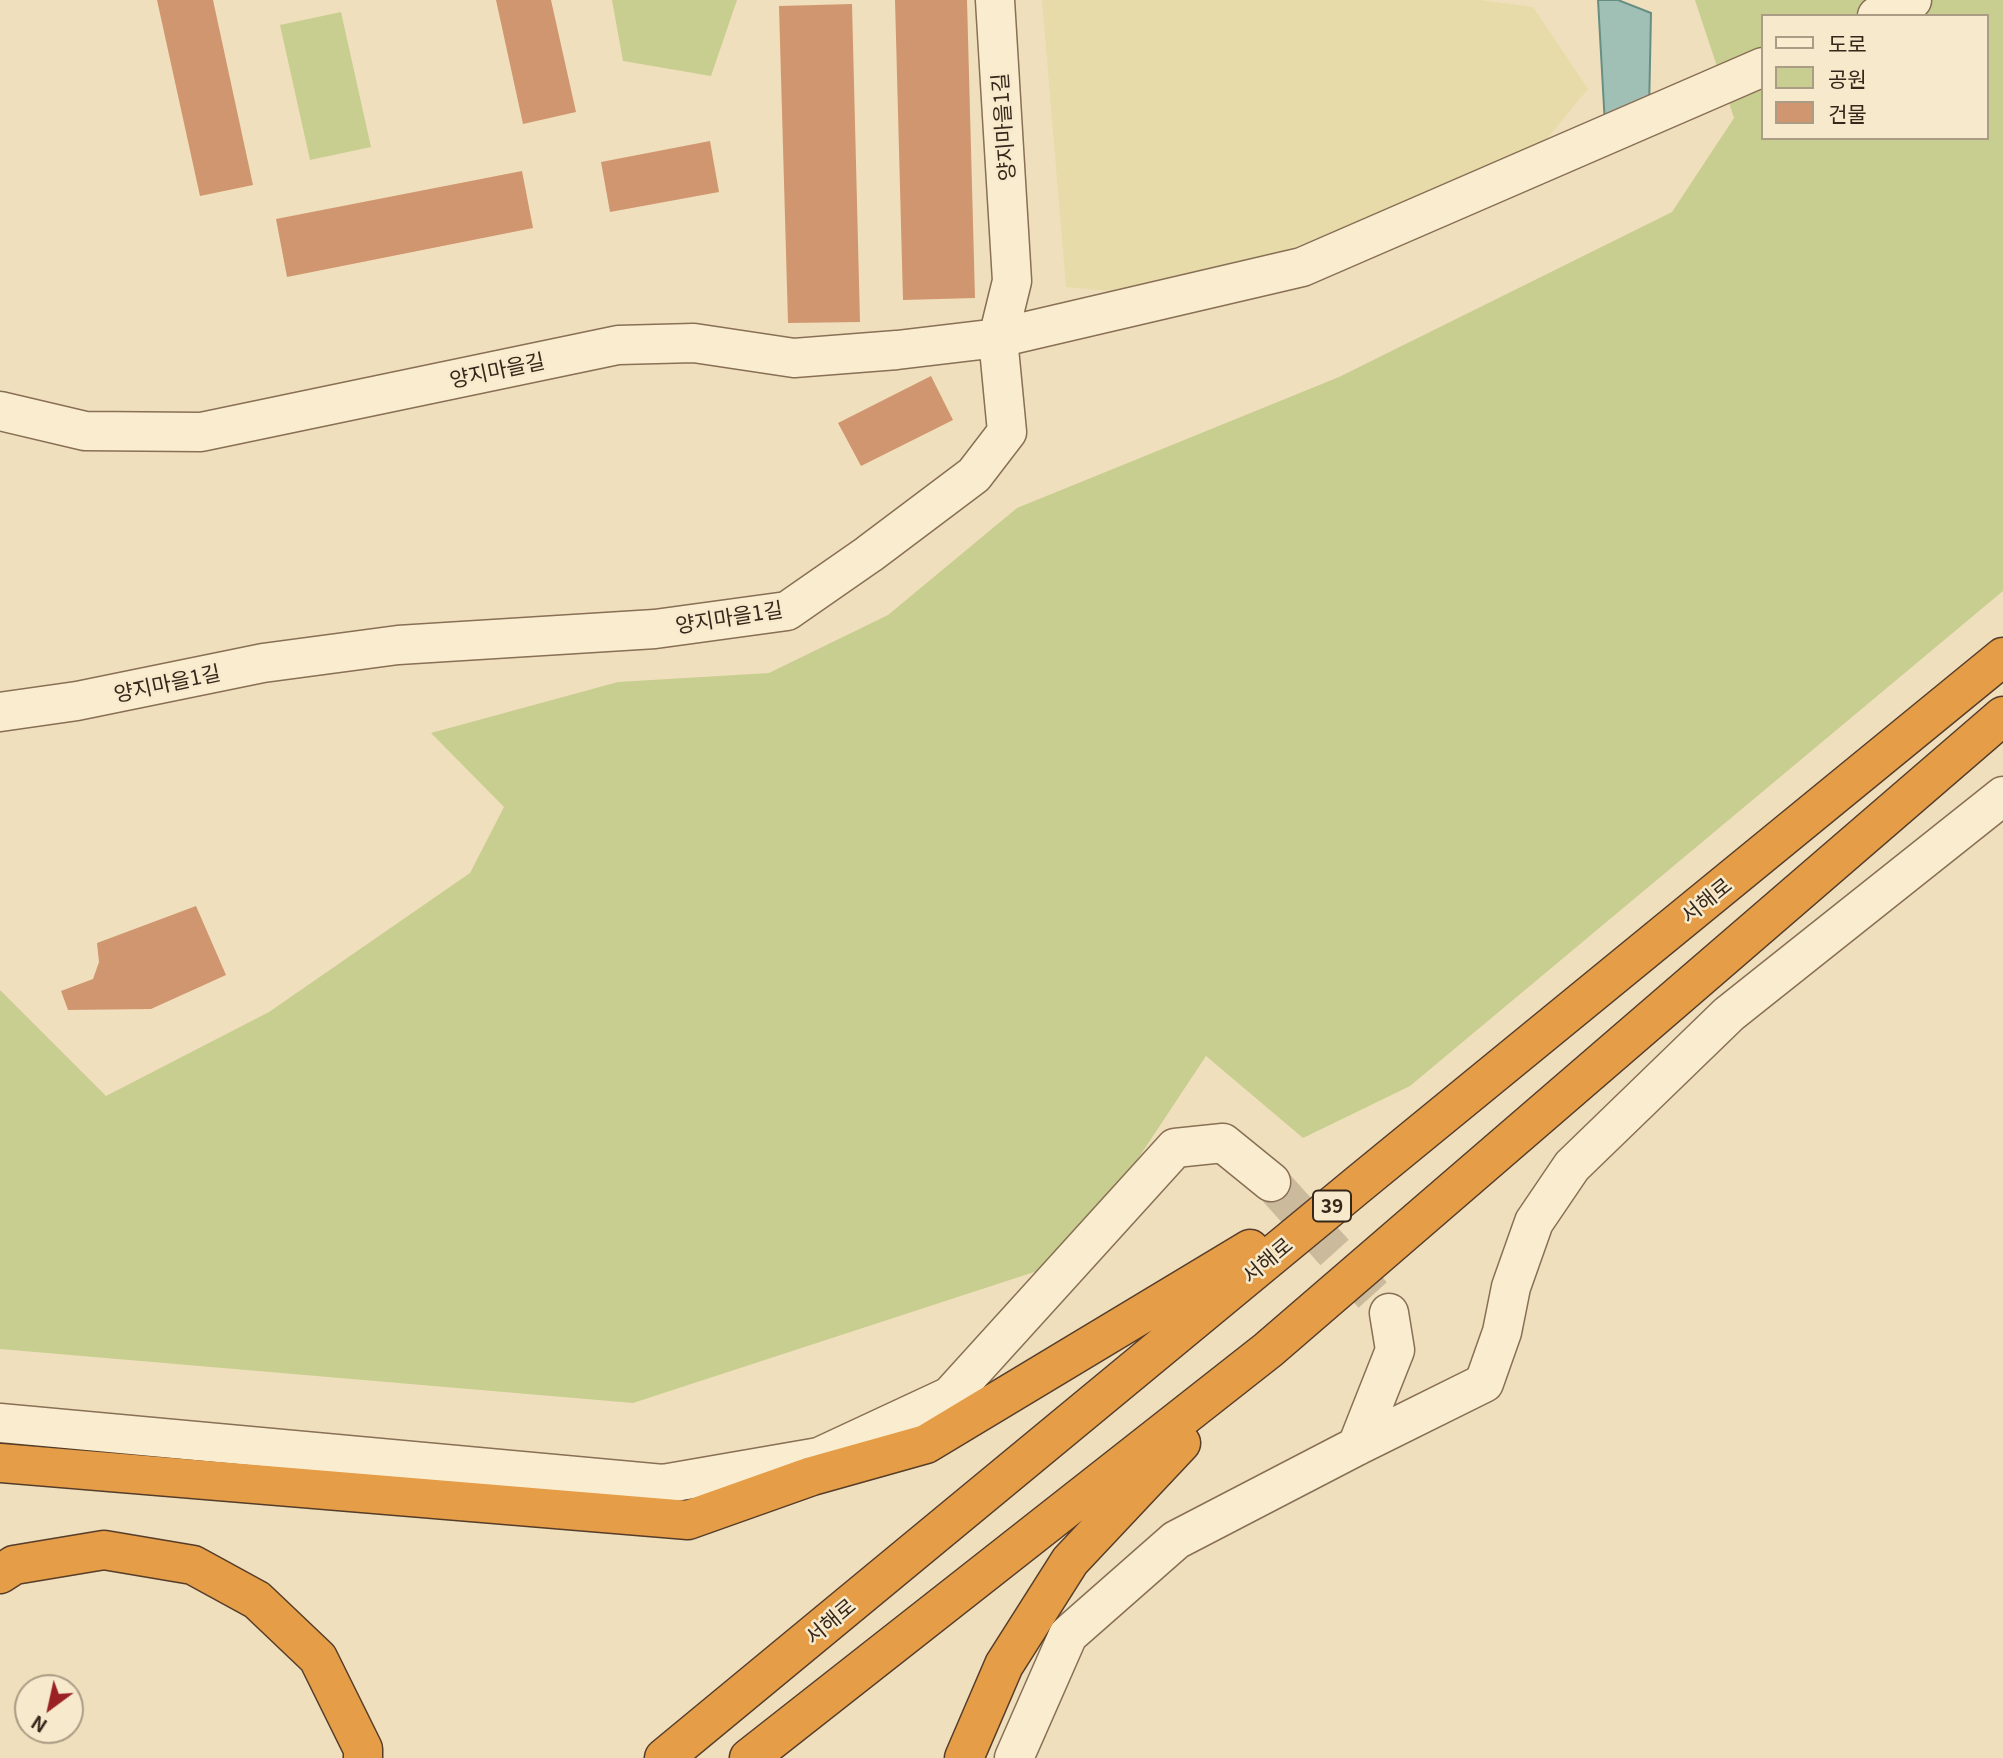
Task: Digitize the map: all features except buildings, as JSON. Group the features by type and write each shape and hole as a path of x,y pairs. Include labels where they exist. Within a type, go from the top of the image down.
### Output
{"highway":[{"name":"서해로","path":"664,1758 2003,657"},
{"path":"749,1758 1268,1350 2003,716"},
{"path":"0,1463 688,1520 813,1476 926,1444 1360,1183"},
{"path":"964,1758 1004,1665 1070,1561 1268,1350"},
{"path":"0,1574 15,1565 104,1550 194,1565 257,1600 318,1658 363,1749 363,1758"}],"street":[{"name":"양지마을1길","path":"0,712 77,702 263,663 398,645 655,629 787,611 869,554 974,475 1007,432 998,338 1012,281 995,0"},
{"path":"1881,14 1912,0"},
{"name":"양지마을길","path":"0,411 85,431 201,432 618,345 694,343 794,358 998,338 1302,267 1762,67"},
{"path":"1014,1758 1068,1635 1176,1540 1484,1383 1502,1332 1511,1287 1534,1222 1572,1166 1729,1014 2003,796"},
{"path":"0,1423 663,1484 819,1458 950,1396 1175,1148 1223,1143 1271,1182"},
{"path":"1357,1446 1395,1350 1389,1313"}],"shaded area":[{"path":"1042,0 1479,0 1533,7 1588,89 1531,158 1270,256 1141,294 1066,287"}],"green space":[{"path":"612,0 737,0 711,76 623,61"},
{"path":"1695,0 2003,0 2003,591 1410,1086 1303,1138 1206,1056 1071,1260 633,1403 0,1349 0,990 106,1096 269,1012 470,873 504,807 431,733 618,682 769,673 888,615 1017,508 1339,377 1672,212 1734,118"},
{"path":"341,12 371,147 310,160 280,25"}],"water":[{"path":"1598,0 1618,0 1651,13 1649,111 1605,125"}],"tunnel":[{"path":"1271,1182 1389,1313"}]}
